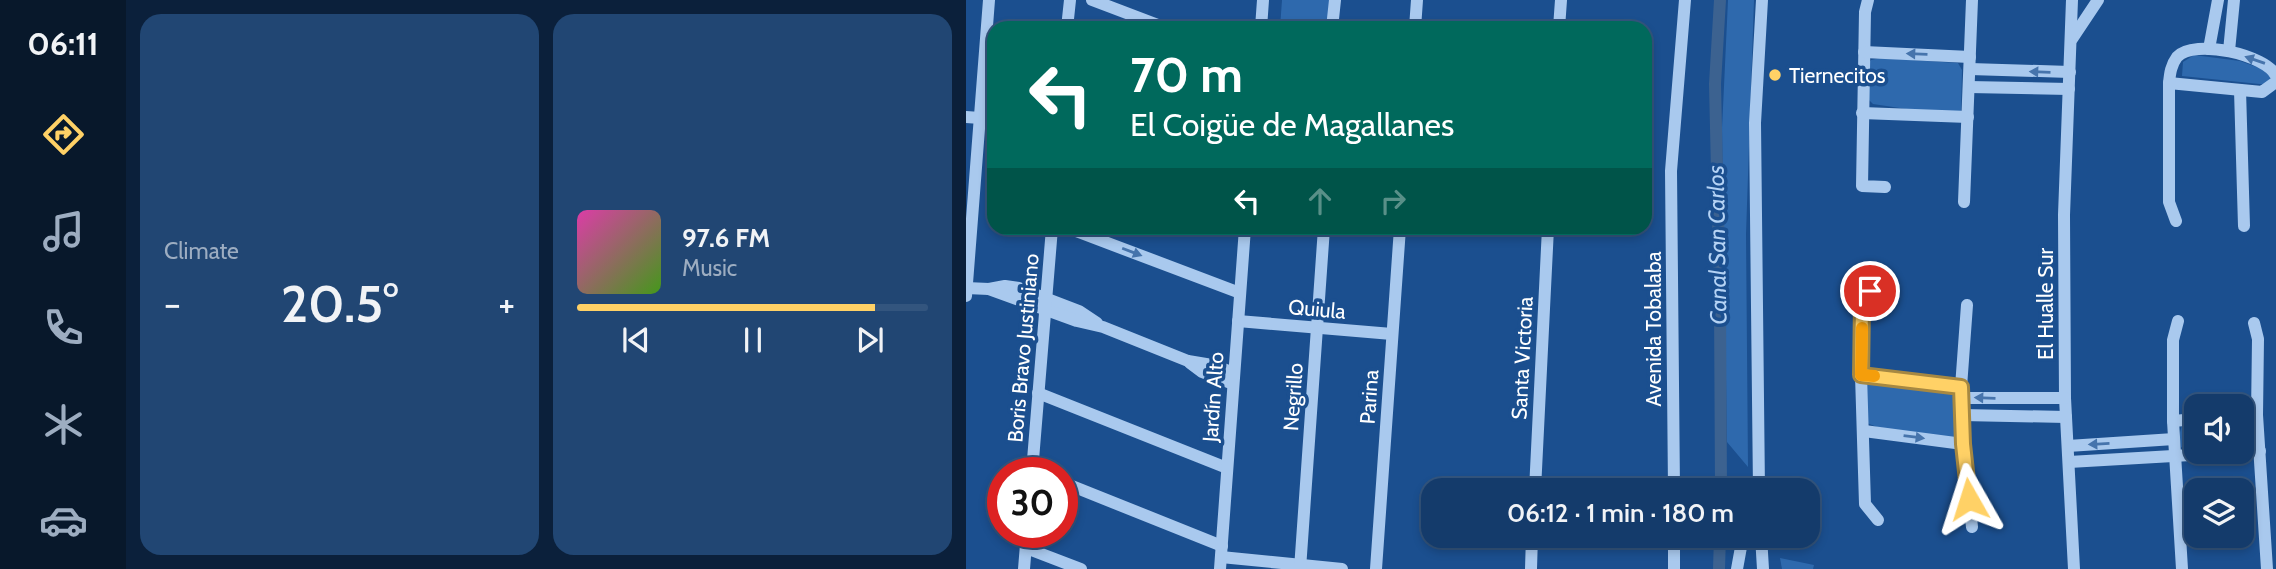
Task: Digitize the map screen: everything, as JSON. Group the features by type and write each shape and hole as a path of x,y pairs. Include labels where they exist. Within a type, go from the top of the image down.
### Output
{"street":[{"path":"987,21 989,0"},
{"path":"1068,21 1070,0"},
{"path":"1092,0 1148,21"},
{"path":"1262,21 1263,0"},
{"path":"1333,21 1335,0"},
{"path":"1416,21 1417,0"},
{"path":"1559,21 1560,0"},
{"name":"Avenida Tobalaba","path":"1674,478 1671,171 1685,0"},
{"path":"1759,478 1755,123 1762,0"},
{"path":"1868,0 1865,12 1862,186 1885,187"},
{"path":"1965,202 1972,0"},
{"name":"El Hualle Sur","path":"2072,0 2064,215 2065,398 2074,569"},
{"path":"2071,39 2098,0"},
{"path":"2209,50 2218,0"},
{"path":"2229,51 2234,0"},
{"path":"966,296 970,199 987,26"},
{"path":"2176,221 2169,202 2169,83 2171,68 2178,55 2190,49 2229,51 2269,65 2276,76"},
{"path":"1864,52 2070,72"},
{"path":"2169,83 2262,92 2276,82"},
{"path":"1969,87 2069,89"},
{"path":"2240,90 2244,226"},
{"path":"1862,113 1968,117"},
{"path":"966,117 987,118"},
{"name":"Boris Bravo Justiniano","path":"1035,457 1051,235"},
{"path":"1087,235 1240,293"},
{"name":"Jardín Alto","path":"1221,557 1244,235"},
{"name":"Negrillo","path":"1300,567 1324,235"},
{"name":"Parina","path":"1376,569 1399,235"},
{"name":"Santa Victoria","path":"1536,478 1548,235"},
{"path":"966,288 989,289 1045,303 1077,321 1103,327 1188,361 1202,372 1233,378"},
{"path":"1870,291 1862,304 1865,504 1878,520"},
{"path":"1967,305 1961,393 1963,444 1972,527"},
{"name":"Quiula","path":"1238,321 1392,334"},
{"path":"2178,321 2174,340 2173,421 2182,569"},
{"path":"2254,323 2258,339 2257,415 2267,569"},
{"path":"1861,375 1961,393 2065,398"},
{"path":"1038,393 1227,468"},
{"path":"1962,415 2066,417"},
{"path":"2173,421 2184,420"},
{"path":"1864,431 1963,444"},
{"path":"2068,446 2174,439"},
{"path":"2069,461 2260,451"},
{"path":"1078,490 1221,557 1300,567 1342,569"},
{"path":"1024,569 1026,548 1081,569"},
{"path":"1531,569 1532,548"},
{"path":"1674,548 1674,569"},
{"path":"1737,569 1741,548"},
{"path":"1762,548 1763,569"}],"shaded area":[{"path":"1282,0 1331,0 1330,21 1280,21"},
{"path":"1728,0 1754,0 1746,234 1748,467 1727,442 1722,129"},
{"path":"2194,55 2240,61 2271,72 2269,85 2182,76 2183,62"},
{"path":"1880,58 1958,63 1962,70 1961,111 1946,115 1873,104 1867,98 1867,65 1871,60"},
{"path":"1874,381 1952,392 1956,395 1957,437 1952,440 1867,423 1866,385"},
{"path":"2182,425 2184,448 2181,447 2179,436"},
{"path":"1780,558 1814,565 1813,569 1782,569"}],"waterway":[{"name":"Canal San Carlos","path":"1720,0 1715,84 1721,478"},
{"name":"Canal San Carlos","path":"1719,569 1720,548"}],"slow traffic":[{"path":"1862,328 1861,375 1874,376"}],"place":[{"name":"Tiernecitos","path":"1775,75"}],"route":[{"path":"1870,291 1862,304 1861,375 1961,387 1969,499"}]}
